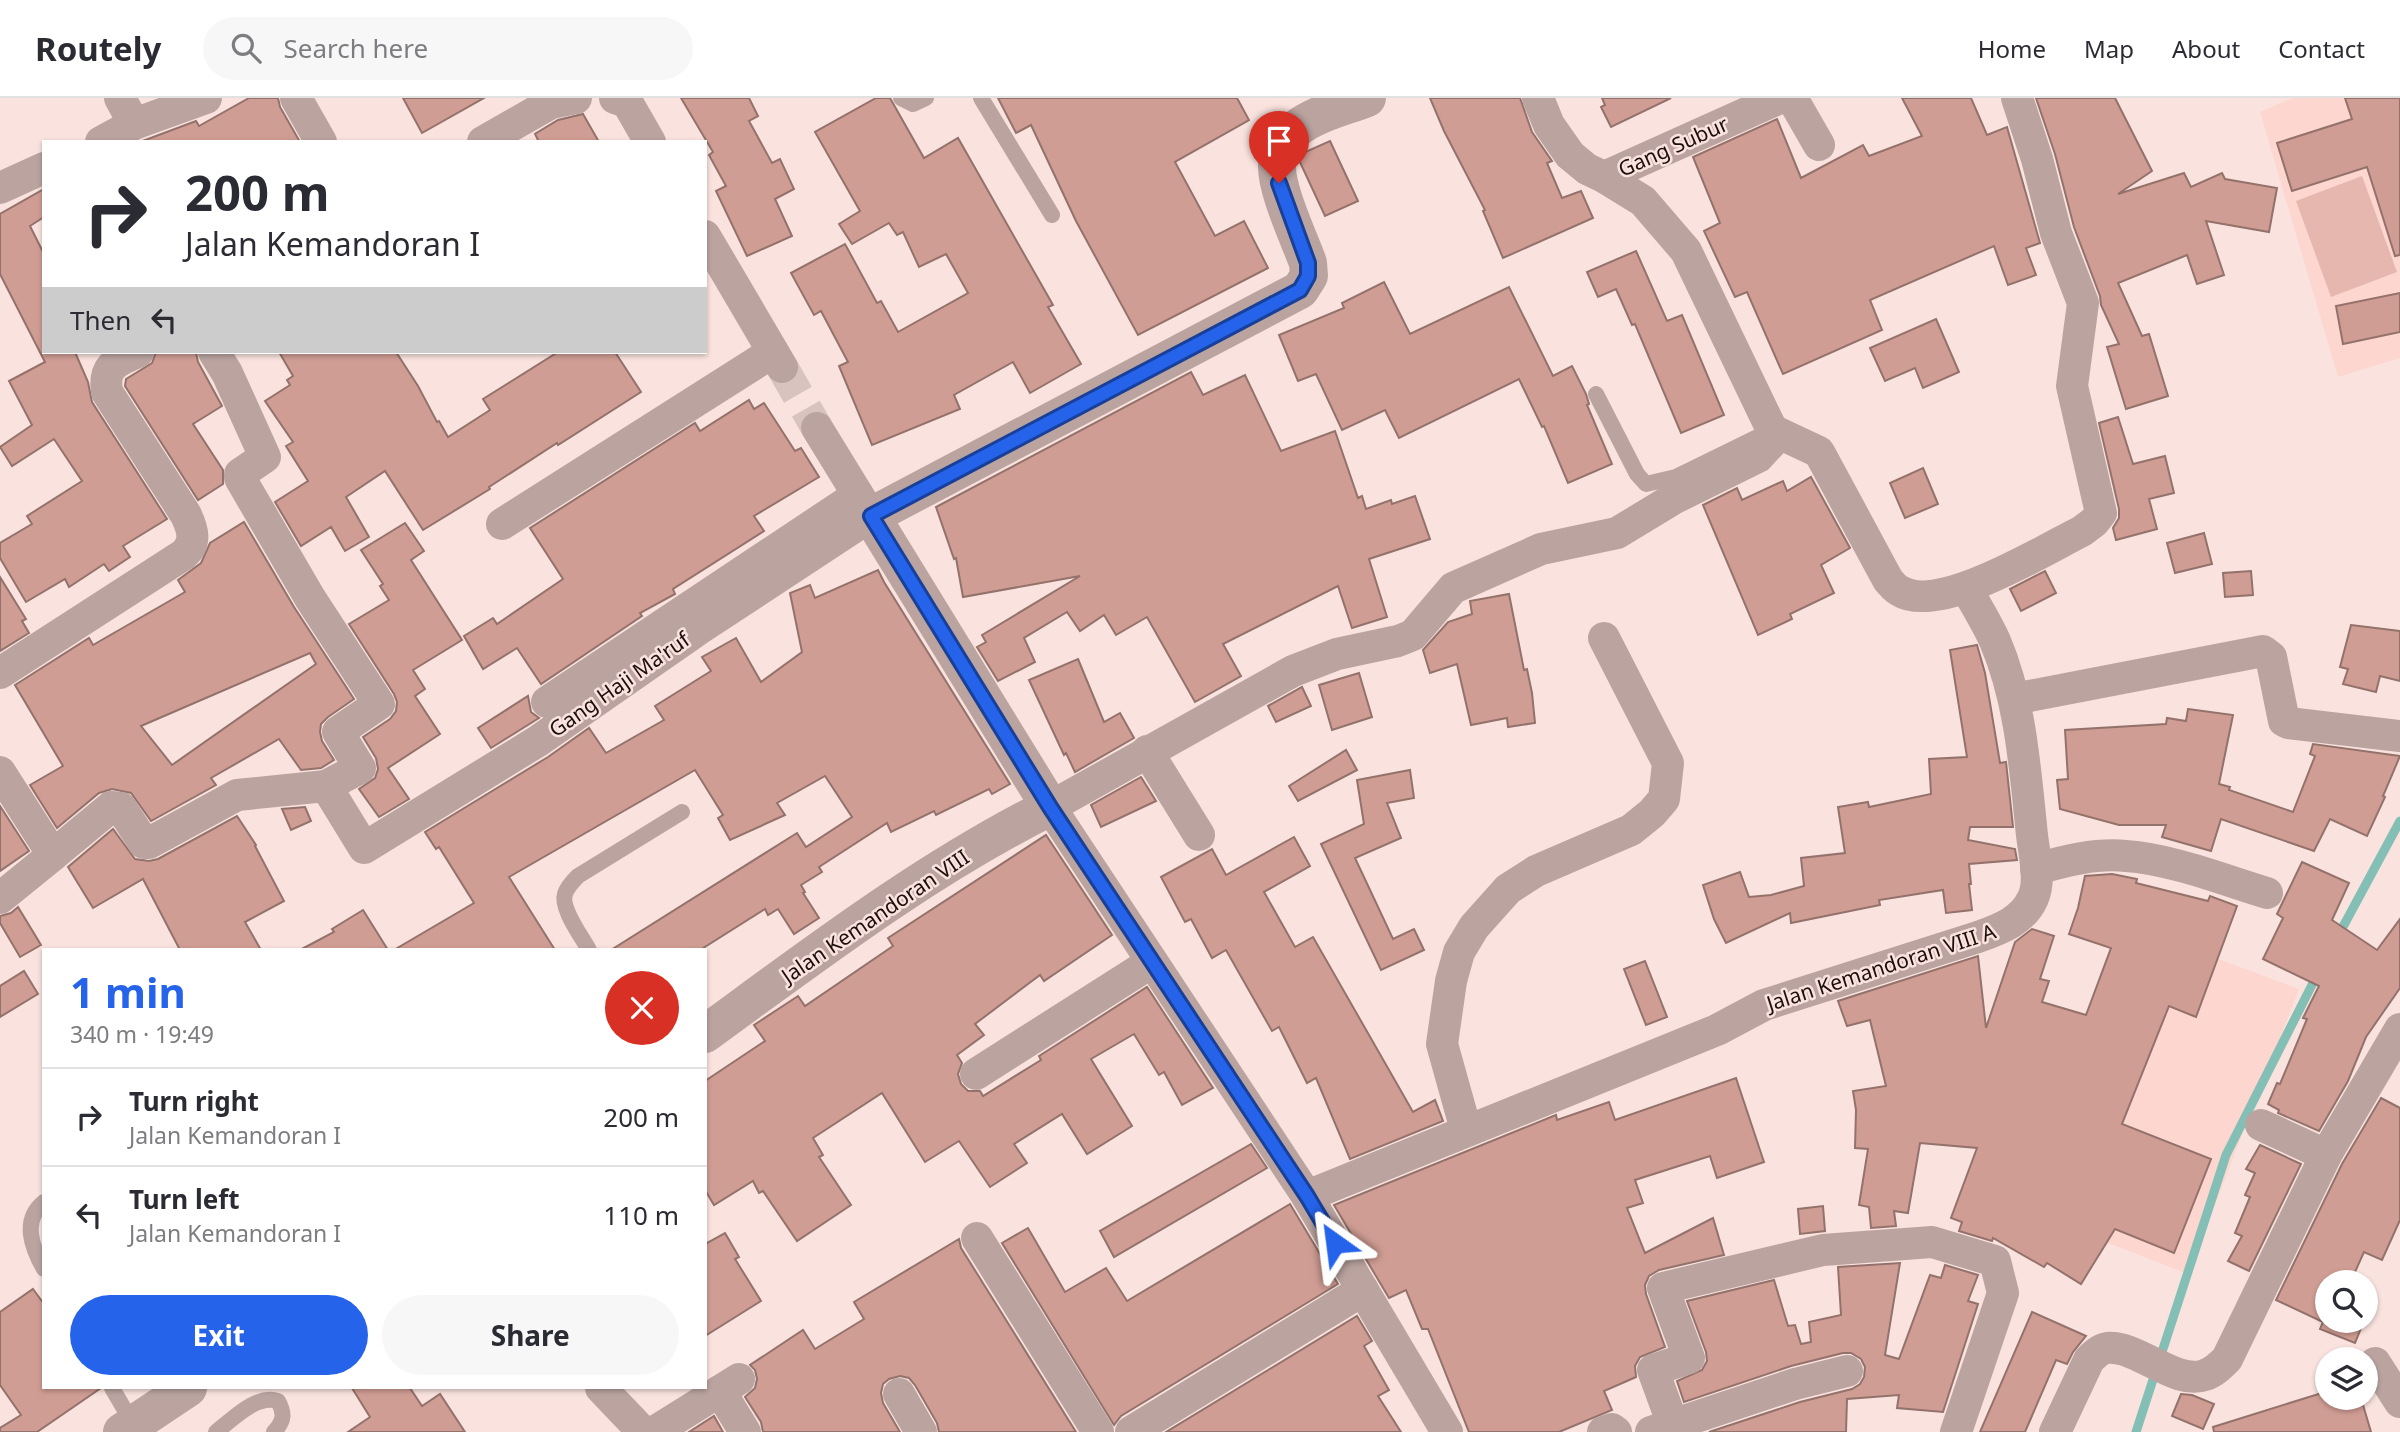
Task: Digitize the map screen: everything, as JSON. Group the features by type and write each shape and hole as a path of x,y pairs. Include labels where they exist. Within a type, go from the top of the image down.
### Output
{"street":[{"path":"103,140 127,111 206,98"},
{"path":"296,98 320,140"},
{"path":"486,140 551,103 576,98"},
{"path":"547,702 864,505 1300,290 1308,276 1308,263 1279,183 1277,164 1283,141 1297,128 1317,117 1367,98"},
{"path":"1538,98 1549,125 1570,155 1587,169 1643,201 1686,251 1772,430 1819,452 1888,580 1900,592 1923,597 1967,589 2082,531 2101,513 2072,386 2082,303 2056,233 2017,98"},
{"name":"Gang Subur","path":"1604,177 1780,98"},
{"path":"1792,98 1819,145"},
{"path":"626,99 649,140"},
{"path":"0,188 42,169"},
{"path":"502,524 778,360 707,239"},
{"path":"0,673 188,551 193,537 186,515 107,392 108,368 134,354"},
{"path":"0,898 111,807 121,808 144,843 149,843 237,795 326,786 360,768 338,732 379,704 310,598 240,478 240,474 265,457 228,373 215,354"},
{"path":"817,428 1050,807 1307,1196 1447,1432"},
{"name":"Jalan Kemandoran VIII","path":"707,1033 856,924 1011,826 1050,807 1293,671 1337,654 1398,641 1413,635 1452,588 1541,549 1616,533 1672,499 1758,457 1771,443 1772,430"},
{"name":"Gang Haji Ma'ruf","path":"326,786 364,848 538,741 696,631 864,505"},
{"name":"Jalan Kemandoran VIII A","path":"1307,1196 1717,1030 1764,1005 2003,928 2021,916 2035,895 2036,869 2024,759 2014,699 1995,641 1967,589"},
{"path":"1466,1130 1442,1044 1451,981 1459,952 1474,927 1508,889 1536,871 1631,830 1664,799 1668,762 1604,638"},
{"path":"2014,699 2263,651 2271,657 2284,721 2400,737"},
{"path":"1147,751 1199,835"},
{"path":"0,772 53,855"},
{"path":"2036,869 2069,860 2126,856 2160,862 2267,893"},
{"path":"976,1074 1152,962"},
{"path":"2055,1432 2083,1370 2098,1352 2108,1348 2120,1350 2169,1370 2203,1376 2218,1368 2227,1359 2326,1155 2400,1029"},
{"path":"2261,1125 2326,1155"},
{"path":"977,1238 1098,1432"},
{"path":"1847,1371 1796,1384 1662,1428 1653,1370 1689,1358 1663,1288 1823,1250 1932,1242 1995,1261 2003,1293 1956,1432"},
{"path":"1131,1432 1363,1290"},
{"path":"2378,1368 2400,1402"},
{"path":"653,1432 730,1385 745,1432"},
{"path":"141,1425 187,1389"},
{"path":"602,1389 643,1432"},
{"path":"899,1394 921,1432"},
{"path":"1603,1432 1612,1429 1616,1432"}],"lane":[{"path":"901,98 914,104 926,98"},
{"path":"981,98 1052,215"},
{"path":"1596,394 1637,474 1646,484 1675,477 1772,430"},
{"path":"588,948 564,904 569,885 578,876 682,812"},
{"path":"42,1204 33,1215 29,1231 42,1264"},
{"path":"113,1389 141,1425"},
{"path":"216,1432 257,1402 268,1398 278,1401 284,1411 283,1422 274,1432"}],"shaded area":[{"path":"2293,98 2399,98 2400,101 2400,358 2338,377 2260,112"},
{"path":"2362,176 2397,272 2331,297 2296,201"},
{"path":"2152,934 2299,989 2188,1274 2108,1243 2027,1205"}],"building":[{"path":"249,98 278,98 280,107 299,140 145,140 196,121 199,126"},
{"path":"403,98 484,98 422,133"},
{"path":"681,98 749,98 758,116 749,121 772,163 780,159 794,189 775,199 792,236 747,256 716,191 726,186 709,155 713,152"},
{"path":"876,98 890,98 924,158 958,138 1053,305 1048,307 1081,364 1030,393 1013,362 954,395 960,409 872,445 839,366 848,362 821,311 814,315 791,273 845,244 877,303 881,301 898,332 968,293 946,254 919,267 903,232 897,235 889,223 852,244 839,224 860,211 815,132"},
{"path":"998,98 1237,98 1249,120 1175,162 1215,236 1244,221 1268,268 1138,335 1076,221 1031,125 1016,133"},
{"path":"1430,98 1520,98 1532,132 1552,161 1547,163 1562,198 1581,191 1593,218 1503,258 1483,211 1485,210"},
{"path":"1602,98 1671,98 1611,127 1601,107 1605,105"},
{"path":"1902,98 1971,98 1987,135 2007,127 2040,243 2026,248 2036,275 2008,285 1994,246 1870,300 1882,330 1783,374 1747,292 1735,297 1704,231 1720,223 1693,157 1777,119 1801,178 1863,145 1869,156 1922,136"},
{"path":"2036,98 2115,98 2152,171 2118,194 2184,173 2191,187 2222,173 2225,179 2277,188 2269,232 2206,221 2224,275 2197,284 2187,255 2118,283 2142,336 2149,334 2168,396 2126,409 2107,347 2119,344 2101,305 2074,227 2055,154"},
{"path":"2345,98 2400,98 2400,255 2395,256 2367,167 2292,191 2277,143 2352,119"},
{"path":"583,114 598,140 538,140 535,134 558,120"},
{"path":"1330,141 1358,201 1325,216 1299,160 1303,153"},
{"path":"42,190 42,218 30,226 42,250 42,354 76,354 88,382 92,402 167,519 123,546 130,557 109,571 104,564 69,587 65,579 26,602 0,558 0,543 32,524 27,516 82,481 54,439 12,466 0,447 32,425 9,381 45,362 0,274 0,214"},
{"path":"1636,251 1667,321 1682,315 1724,415 1681,433 1635,324 1632,325 1616,289 1598,297 1587,272"},
{"path":"1384,282 1410,334 1509,287 1553,376 1572,366 1586,394 1587,405 1612,464 1568,483 1544,426 1542,427 1519,379 1399,438 1385,410 1342,430 1316,374 1298,381 1279,335 1344,308 1342,303"},
{"path":"2400,293 2400,332 2343,344 2336,306"},
{"path":"1936,319 1959,372 1923,388 1915,368 1885,381 1870,348"},
{"path":"155,354 196,354 222,406 193,424 223,470 223,484 198,500 125,386 126,379 152,363"},
{"path":"280,354 397,354 448,437 490,410 483,399 555,354 616,354 641,392 423,530 385,471 346,497 369,537 345,551 331,527 301,546 275,502 308,481 286,446 293,442 265,401 290,385 287,380 293,376"},
{"path":"1191,372 1203,395 1245,375 1281,451 1335,431 1358,498 1362,496 1366,509 1391,500 1392,504 1415,496 1430,539 1369,559 1387,617 1352,628 1338,586 1223,644 1241,676 1195,702 1147,617 1116,635 1104,615 1080,631 1067,612 1024,638 1035,662 998,681 977,647 986,642 982,635 1080,576 963,597 956,558 954,559 936,507"},
{"path":"749,400 754,409 764,403 795,451 801,448 819,477 754,516 764,531 673,589 675,594 640,613 642,616 541,684 517,648 483,669 464,636 493,618 497,624 563,579 530,528 695,423 700,431"},
{"path":"2118,417 2133,464 2165,456 2174,493 2149,499 2157,529 2116,540 2113,528 2119,518 2119,509 2099,423"},
{"path":"1923,468 1938,504 1905,518 1890,483"},
{"path":"1811,477 1850,548 1821,565 1834,593 1790,614 1792,619 1758,635 1703,505 1737,488 1742,500 1783,481 1787,491"},
{"path":"244,522 294,607 354,699 321,724 322,741 334,760 321,768 301,770 279,739 211,778 216,785 151,821 131,793 112,789 99,793 57,828 30,785 63,766 15,685 89,638 93,645 185,592 178,580 201,563 210,543","holes":["310,653 316,664 172,765 141,726"]},
{"path":"405,523 424,551 411,560 462,640 413,670 425,689 415,696 440,734 388,768 409,799 379,817 359,789 375,778 378,769 376,758 363,737 390,719 396,711 397,702 349,624 389,600 380,586 383,584 361,550"},
{"path":"2204,533 2212,564 2175,573 2167,543"},
{"path":"878,570 1010,784 992,794 989,789 936,815 934,811 891,832 887,823 819,867 822,872 801,885 819,918 794,934 778,909 768,915 765,909 703,948 614,948 797,833 806,847 852,817 825,776 777,803 785,815 730,840 718,818 723,815 695,770 509,877 554,948 397,948 474,903 439,847 436,849 425,832 548,757 589,728 606,753 664,720 655,706 711,671 702,657 736,638 761,682 802,652 790,593 810,585 815,598"},
{"path":"2045,571 2056,593 2021,611 2010,589"},
{"path":"2251,571 2253,595 2225,597 2223,573"},
{"path":"0,577 26,619 22,621 29,633 0,651"},
{"path":"1509,594 1524,670 1527,669 1532,693 1535,723 1508,727 1507,718 1471,725 1457,664 1430,673 1423,650 1448,622 1472,614 1470,601"},
{"path":"2351,625 2400,631 2400,681 2380,676 2376,692 2343,684 2348,669 2340,667"},
{"path":"1977,645 1985,673 2000,763 2006,762 2013,827 1970,827 1968,840 2015,849 2017,860 1969,864 1972,910 1946,913 1943,890 1879,900 1880,905 1791,923 1790,913 1726,943 1714,919 1703,885 1740,872 1749,897 1771,895 1804,886 1801,858 1845,853 1838,807 1868,802 1869,807 1931,794 1929,759 1967,757 1950,650"},
{"path":"1078,659 1104,722 1120,713 1134,738 1075,772 1066,753 1064,755 1029,680"},
{"path":"1359,673 1372,717 1332,730 1319,685"},
{"path":"1302,687 1311,706 1276,722 1268,706"},
{"path":"528,696 531,712 539,718 491,748 478,728"},
{"path":"2188,709 2233,715 2219,784 2293,812 2315,756 2310,754 2313,744 2400,756 2367,836 2330,819 2314,851 2221,819 2211,851 2162,837 2166,825 2119,825 2060,809 2057,780 2068,779 2065,730 2166,724 2167,718 2186,721"},
{"path":"1346,750 1357,770 1298,801 1289,786"},
{"path":"1410,770 1414,798 1387,803 1401,838 1355,858 1393,939 1414,929 1424,950 1381,970 1321,844 1364,824 1357,780"},
{"path":"1141,777 1156,801 1101,827 1091,805"},
{"path":"0,806 29,851 0,871"},
{"path":"305,807 311,821 291,830 282,809"},
{"path":"237,816 256,845 284,901 245,922 260,948 179,948 143,879 93,908 68,867 113,829 135,859 158,859"},
{"path":"1046,835 1112,935 1044,981 1040,975 975,1024 984,1035 957,1055 962,1063 958,1074 961,1084 968,1091 980,1091 983,1096 1041,1060 1039,1056 1147,987 1213,1088 1182,1105 1164,1072 1159,1075 1134,1034 1091,1059 1132,1126 1087,1154 1062,1114 1014,1144 1027,1163 990,1187 959,1141 925,1162 882,1093 813,1138 823,1155 819,1157 851,1205 797,1241 763,1191 759,1193 753,1181 714,1205 707,1193 707,1080 765,1041 754,1025 798,996 805,1006 893,946 888,938"},
{"path":"1294,837 1310,866 1264,892 1295,947 1313,937 1413,1112 1435,1100 1443,1121 1350,1159 1316,1078 1307,1083 1279,1027 1272,1031 1226,950 1212,958 1191,919 1185,922 1161,877 1212,849 1226,875"},
{"path":"2302,862 2349,883 2332,920 2377,950 2400,919 2400,988 2366,1037 2348,1081 2319,1131 2278,1113 2279,1110 2268,1104 2277,1083 2280,1084 2307,1019 2303,1018 2319,986 2263,959 2283,918 2277,914"},
{"path":"2112,874 2137,879 2136,883 2208,901 2210,896 2237,906 2196,1017 2169,1006 2122,1124 2211,1159 2174,1253 2115,1229 2081,1284 2047,1263 2044,1267 1993,1238 1992,1241 1959,1231 1962,1222 1951,1218 1977,1148 1920,1143 1908,1213 1894,1211 1896,1226 1871,1228 1869,1207 1859,1205 1868,1149 1855,1148 1856,1110 1853,1091 1886,1086 1870,1020 1847,1026 1838,1001 1978,956 1986,1028 2015,942 2032,929 2054,936 2040,979 2049,981 2042,1002 2086,1015 2111,948 2069,934 2085,876"},
{"path":"18,907 41,945 20,957 0,923 0,916 11,913"},
{"path":"363,910 387,948 304,948 334,932 332,929"},
{"path":"1645,961 1667,1017 1646,1025 1624,969"},
{"path":"24,971 38,994 0,1017 0,986"},
{"path":"1736,1078 1764,1162 1717,1178 1710,1156 1635,1180 1643,1203 1627,1208 1645,1253 1713,1218 1724,1255 1659,1270 1649,1276 1645,1285 1646,1294 1665,1347 1640,1357 1635,1366 1636,1377 1604,1391 1612,1410 1559,1432 1469,1432 1428,1329 1422,1329 1406,1290 1389,1298 1334,1205 1556,1115 1557,1120 1609,1102 1615,1120"},
{"path":"2381,1098 2400,1108 2400,1220 2382,1260 2364,1252 2356,1270 2315,1270 2315,1318 2276,1300 2342,1164"},
{"path":"1251,1144 1267,1168 1114,1257 1100,1231"},
{"path":"2260,1145 2301,1164 2249,1271 2228,1261 2242,1236 2235,1233 2250,1197 2245,1195 2255,1173 2246,1169"},
{"path":"1290,1204 1338,1284 1121,1416 1114,1425 1002,1243 1028,1228 1065,1292 1106,1268 1127,1301"},
{"path":"1823,1206 1825,1231 1800,1234 1798,1209"},
{"path":"725,1233 739,1257 735,1259 761,1301 707,1335 707,1243"},
{"path":"959,1239 961,1248 1076,1432 939,1432 937,1423 915,1385 909,1378 900,1376 883,1384 881,1393 883,1403 900,1432 763,1432 761,1422 745,1397 755,1388 757,1379 755,1370 750,1365 803,1330 815,1349 864,1319 854,1302"},
{"path":"1900,1263 1885,1355 1899,1359 1930,1275 1941,1278 1945,1265 1978,1275 1968,1301 1978,1304 1943,1412 1897,1408 1899,1395 1847,1399 1846,1432 1709,1432 1800,1402 1852,1389 1860,1384 1865,1367 1861,1359 1851,1353 1791,1366 1684,1402 1677,1381 1702,1370 1707,1361 1687,1301 1774,1280 1788,1326 1795,1325 1801,1344 1811,1342 1809,1322 1841,1315 1838,1267"},
{"path":"33,1289 42,1301 42,1389 100,1389 37,1432 0,1432 0,1428 21,1415 0,1385 0,1312"},
{"path":"2032,1312 2086,1336 2067,1364 2056,1360 2025,1432 1980,1432"},
{"path":"1357,1316 1372,1341 1364,1346 1389,1390 1378,1396 1401,1432 1166,1432"},
{"path":"2330,1333 2359,1333 2355,1343"},
{"path":"353,1389 411,1389 422,1406 440,1394 465,1432 348,1432 370,1417"},
{"path":"2181,1394 2192,1395 2214,1404 2203,1429 2172,1416"},
{"path":"2315,1395 2315,1410 2365,1410 2371,1432 2214,1432 2213,1427"},
{"path":"714,1416 723,1432 689,1432"}],"waterway":[{"path":"2338,936 2400,821"},
{"path":"2136,1432 2226,1155 2318,973"}],"tunnel":[{"path":"782,367 817,428"}],"route":[{"path":"1279,183 1308,263 1308,276 1300,290 871,516 1050,807 1307,1196 1335,1243"}]}
